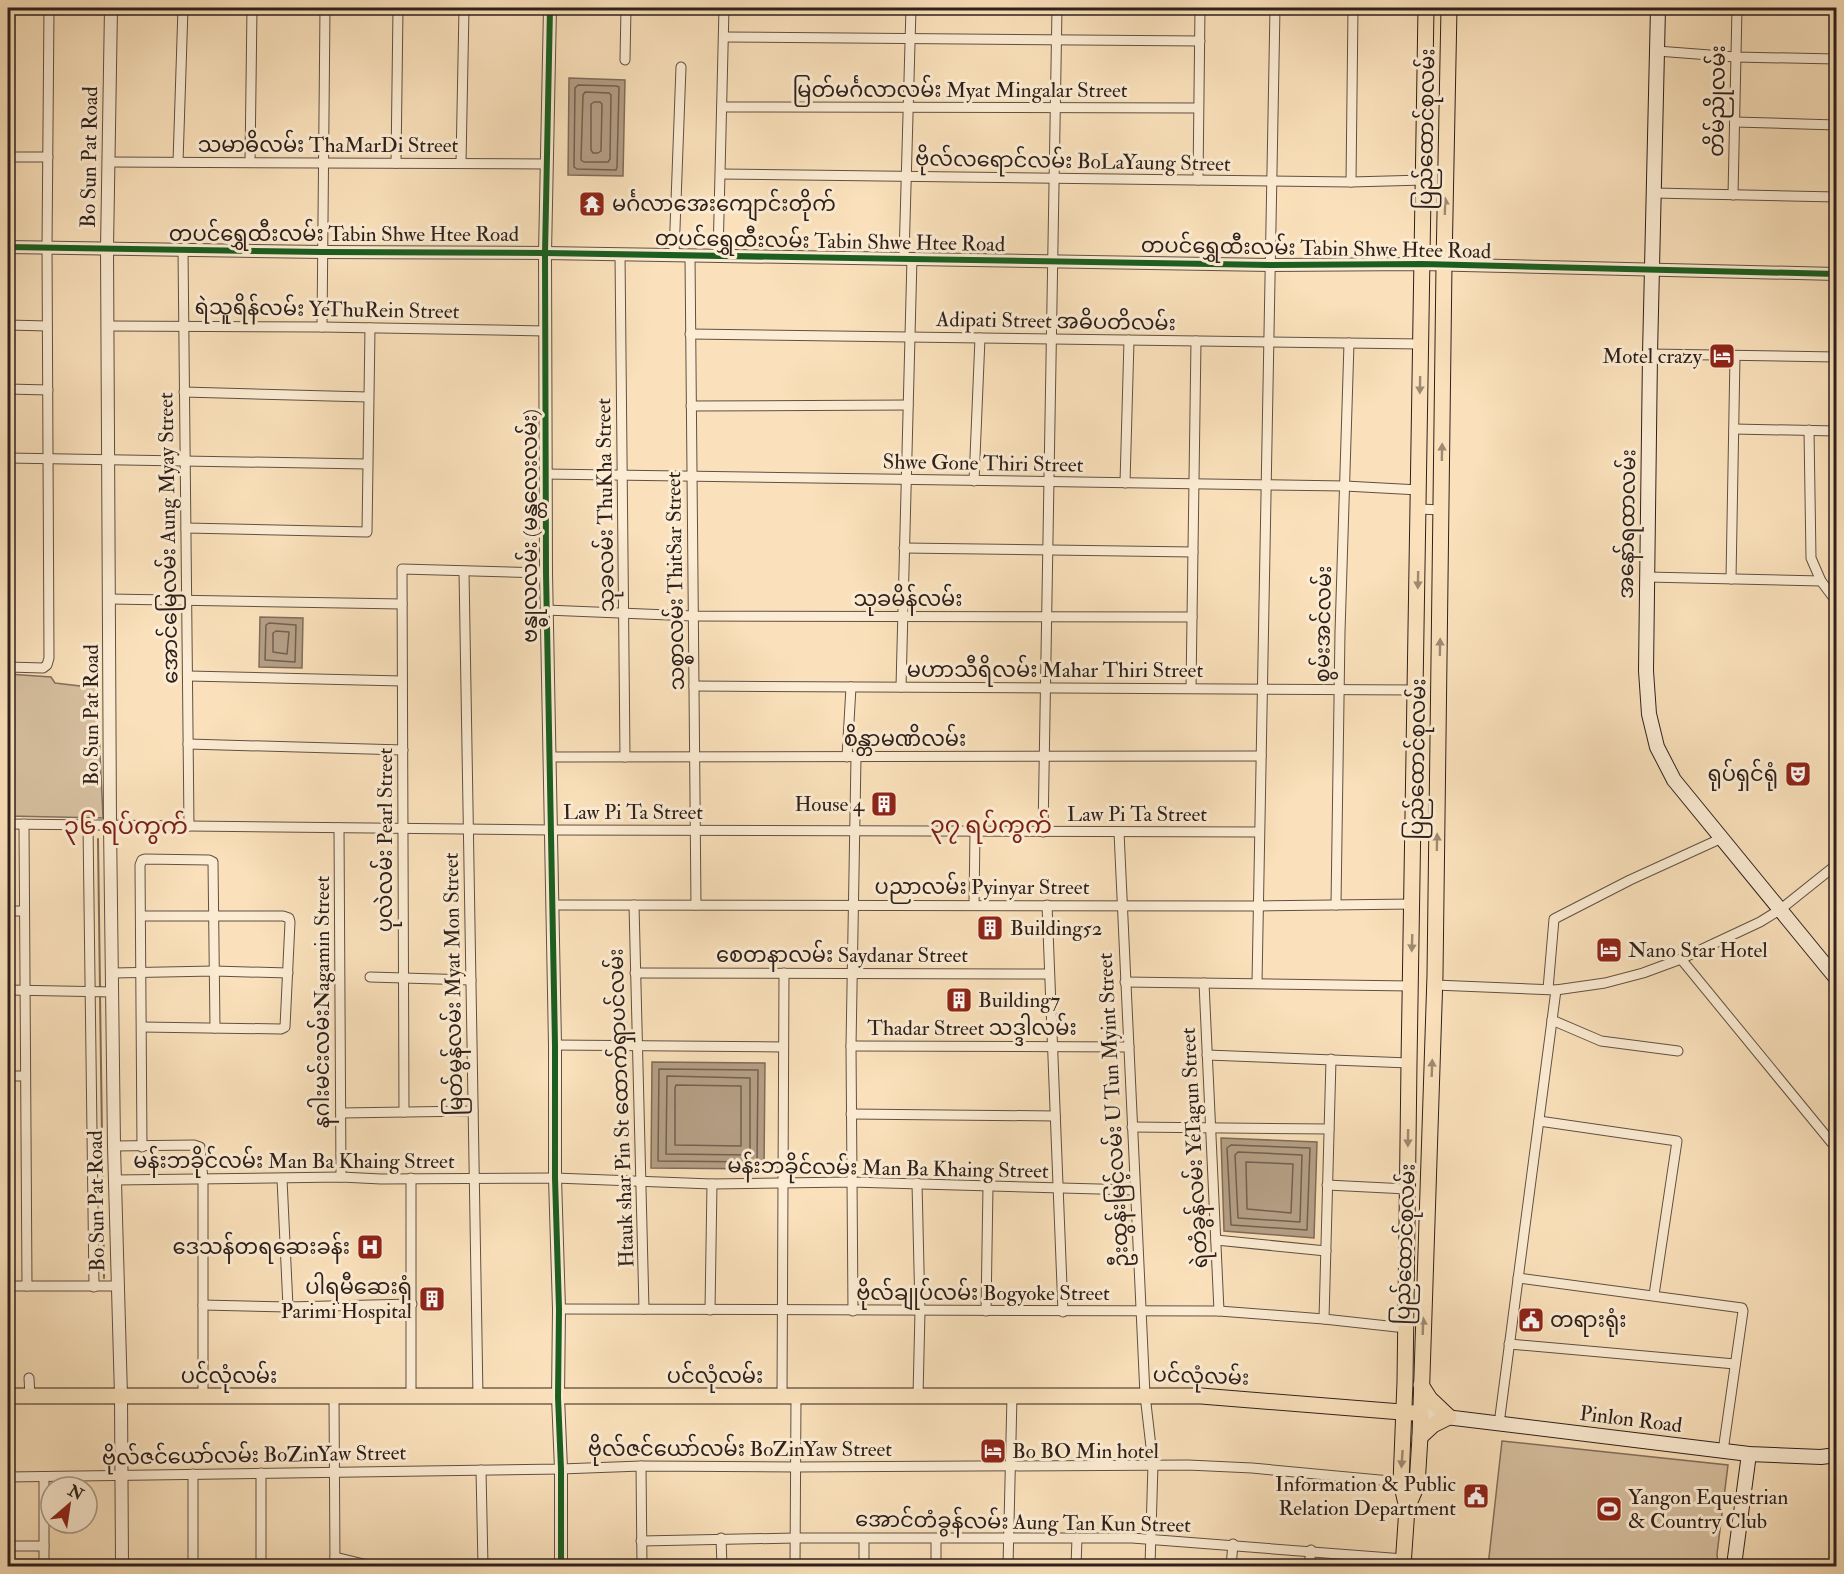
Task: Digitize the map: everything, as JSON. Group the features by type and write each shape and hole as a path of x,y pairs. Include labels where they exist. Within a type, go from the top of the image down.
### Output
{"main road":[{"name":"ပြည်ထောင်စုလမ်း","path":"1407,1508 1417,1485 1421,1414 1413,1383 1406,1328 1426,8"},
{"name":"ပြည်ထောင်စုလမ်း","path":"1403,1562 1407,1508 1401,1482 1404,1412 1413,1383 1435,985 1449,8"},
{"name":"အနော်ရထာလမ်း","path":"1658,8 1647,577 1646,671 1649,714 1657,747 1674,780 1836,978"},
{"path":"1413,880 1436,880"},
{"path":"1404,1435 1395,1422 1376,1410 1393,1400 1413,1383 1449,1417 1439,1421 1420,1437"},
{"name":"ပင်လုံလမ်း","path":"8,1396 1144,1395 1201,1396 1421,1414"},
{"name":"Pinlon Road","path":"1421,1414 1749,1454 1821,1457 1836,1455"},
{"path":"1736,1566 1735,1558 1749,1454"}],"street":[{"path":"8,667 43,668 47,665 49,8"},
{"name":"Bo Sun Pat Road","path":"111,8 107,248 110,461 110,825 122,1566"},
{"path":"178,162 183,8"},
{"path":"250,162 252,8"},
{"path":"322,327 325,8"},
{"path":"396,163 398,8"},
{"path":"461,164 464,8"},
{"name":"ဗန္ဓုလလမ်း (မန္တလေးလမ်း)","path":"550,8 545,253 545,474 561,1566"},
{"path":"625,60 626,8"},
{"path":"718,256 724,8"},
{"path":"901,687 908,405 911,8"},
{"path":"1042,832 1057,8"},
{"path":"1198,180 1200,8"},
{"path":"1257,984 1275,8"},
{"path":"1351,182 1353,8"},
{"name":"တိမ်ညိုလမ်း","path":"1734,195 1737,8"},
{"path":"724,37 1200,41"},
{"path":"1657,51 1736,57 1836,59"},
{"path":"674,255 681,67"},
{"name":"မြတ်မင်္ဂလာလမ်း Myat Mingalar Street","path":"722,107 1198,108"},
{"path":"1735,122 1836,125"},
{"path":"8,158 48,158"},
{"name":"သမာဓိလမ်း ThaMarDi Street","path":"109,162 547,164"},
{"name":"ဗိုလ်လရောင်လမ်း BoLaYaung Street","path":"721,174 1351,182 1424,180"},
{"path":"1654,193 1836,197"},
{"name":"တပင်ရွှေထီးလမ်း Tabin Shwe Htee Road","path":"8,247 908,258 1270,265 1422,264 1836,274"},
{"name":"အောင်မြေလမ်း Aung Myay Street","path":"183,250 189,826"},
{"name":"သုခလမ်း ThuKha Street","path":"620,254 625,757"},
{"name":"သစ္စာလမ်း ThitSar Street","path":"690,256 696,905"},
{"path":"8,325 47,326"},
{"name":"ရဲသူရိန်လမ်း YeThuRein Street","path":"109,326 184,325 545,332"},
{"path":"186,528 367,532 370,328"},
{"name":"Adipati Street အဓိပတိလမ်း","path":"690,334 1421,344"},
{"path":"974,481 980,338"},
{"path":"1125,483 1129,340"},
{"path":"1191,688 1196,341"},
{"name":"စွမ်းအင်လမ်း","path":"1336,905 1339,689 1349,343"},
{"path":"1650,354 1836,357"},
{"path":"1731,579 1736,356"},
{"path":"8,389 48,390"},
{"path":"184,392 368,397"},
{"path":"691,406 908,405"},
{"path":"1734,429 1836,431"},
{"path":"1809,430 1811,558 1821,581 1836,601"},
{"path":"8,458 367,464"},
{"name":"Shwe Gone Thiri Street","path":"545,474 1345,486 1419,490"},
{"path":"1419,509 1442,510"},
{"path":"904,548 1193,552"},
{"name":"ပုလဲလမ်း Pearl Street","path":"405,1112 402,569 464,571"},
{"path":"464,571 546,573"},
{"name":"မြတ်မွန်လမ်း Myat Mon Street","path":"464,571 478,1397"},
{"path":"1647,577 1821,581"},
{"path":"110,599 402,603"},
{"name":"သုခမိန်လမ်း","path":"546,610 693,616 1192,617"},
{"path":"188,676 402,681"},
{"name":"မဟာသီရိလမ်း Mahar Thiri Street","path":"694,686 1416,690"},
{"path":"851,687 853,1311"},
{"path":"188,744 403,750"},
{"name":"စိန္တာမဏိလမ်း","path":"549,757 1261,756"},
{"name":"Law Pi Ta Street","path":"8,824 695,831 1259,832"},
{"path":"24,824 27,1286"},
{"path":"88,825 94,1287"},
{"name":"နဂါးမင်းလမ်းNagamin Street","path":"339,828 341,1177"},
{"path":"975,831 975,905"},
{"name":"ဦးထွန်းမြင့်လမ်း U Tun Myint Street","path":"1119,832 1144,1395 1152,1464 1150,1566"},
{"path":"1499,1424 1552,1020 1554,919 1630,880 1722,838"},
{"path":"142,1147 142,860 209,860 213,862 214,1028"},
{"path":"1435,985 1552,990 1605,983 1643,973 1681,959 1760,921 1780,909 1836,865"},
{"name":"ပညာလမ်း Pyinyar Street","path":"552,905 1258,906 1413,904"},
{"name":"Htauk shar Pin St ထောက်ရှာပင်လမ်း","path":"634,905 645,1309"},
{"path":"1047,905 1063,1312"},
{"path":"8,911 24,911"},
{"path":"141,916 284,916 289,918 285,1027 281,1029 142,1027"},
{"path":"1681,959 1836,1148"},
{"path":"113,973 214,971 288,973"},
{"name":"စေတနာလမ်း Saydanar Street","path":"636,973 1049,974"},
{"path":"784,973 782,1310 796,1467 795,1566"},
{"path":"370,977 471,980"},
{"path":"1125,982 1410,986"},
{"name":"ရဲတံခွန်လမ်း YeTagun Street","path":"1204,983 1219,1311"},
{"path":"8,990 113,992"},
{"path":"1552,1020 1601,1041 1678,1051"},
{"path":"555,1045 783,1047"},
{"name":"Thadar Street သဒ္ဒါလမ်း","path":"851,1046 1129,1047"},
{"path":"1207,1055 1409,1063"},
{"path":"1324,1319 1330,1059"},
{"path":"8,1076 25,1076"},
{"path":"341,1113 473,1111"},
{"path":"851,1114 1055,1116"},
{"path":"1539,1121 1677,1141 1654,1296"},
{"path":"1132,1127 1329,1129"},
{"path":"114,1146 194,1145 200,1147 203,1180 203,1397"},
{"name":"မန်းဘခိုင်လမ်း Man Ba Khaing Street","path":"115,1180 474,1177 712,1184 916,1183 1135,1190"},
{"path":"411,1178 411,1396"},
{"path":"282,1179 288,1307"},
{"path":"916,1183 920,1311 918,1396"},
{"path":"710,1310 712,1184"},
{"path":"1327,1185 1407,1189"},
{"path":"986,1311 988,1186"},
{"path":"1216,1240 1326,1251"},
{"path":"1518,1278 1742,1308 1723,1451"},
{"path":"8,1286 117,1286"},
{"path":"203,1305 288,1307 412,1304"},
{"name":"ဗိုလ်ချုပ်လမ်း Bogyoke Street","path":"559,1309 1219,1311 1406,1328"},
{"path":"1509,1344 1735,1364"},
{"path":"29,1378 30,1396"},
{"path":"334,1396 334,1562 372,1566"},
{"path":"1008,1566 1012,1396"},
{"name":"ဗိုလ်ဇင်ယော်လမ်း BoZinYaw Street","path":"99,1476 641,1466 1152,1464 1252,1468 1401,1482"},
{"path":"641,1466 642,1566"},
{"path":"480,1470 483,1566"},
{"path":"261,1473 261,1566"},
{"path":"193,1474 193,1566"},
{"name":"ဗိုလ်ဇင်ယော်လမ်း BoZinYaw Street","path":"8,1477 39,1477"},
{"path":"44,1535 44,1566"},
{"path":"722,1538 722,1566"},
{"name":"အောင်တံခွန်လမ်း Aung Tan Kun Street","path":"641,1541 722,1538 1151,1539 1311,1550 1403,1562"},
{"path":"1076,1566 1077,1538"},
{"path":"864,1539 864,1566"},
{"path":"936,1539 936,1566"},
{"path":"1231,1566 1233,1544"},
{"path":"8,1546 44,1546"},
{"path":"1309,1566 1311,1550"}],"shaded area":[{"path":"8,674 51,677 55,683 97,688 103,818 8,816"},
{"name":"Yangon Equestrian & Country Club","path":"1502,1441 1728,1465 1717,1554 1718,1566 1488,1566"}],"water":[{"path":"569,78 625,80 623,176 568,175"},
{"path":"260,617 303,618 302,668 259,667"},
{"path":"652,1062 765,1063 764,1169 651,1168"},
{"path":"1221,1138 1317,1142 1314,1238 1224,1231"}],"waterway":[{"path":"98,839 100,989"},
{"path":"100,995 104,1278"}],"cycle path":[{"path":"550,8 545,253 546,573 559,1309 561,1566"},
{"path":"8,247 1270,265 1422,264 1836,274"}],"place":[{"name":"မင်္ဂလာအေးကျောင်းတိုက်","path":"592,204"},
{"name":"Motel crazy","path":"1722,356"},
{"name":"ရုပ်ရှင်ရုံ","path":"1798,774"},
{"name":"House 4","path":"884,804"},
{"name":"Building52","path":"990,928"},
{"name":"Nano Star Hotel","path":"1609,950"},
{"name":"Building7","path":"959,1000"},
{"name":"ဒေသန်တရဆေးခန်း","path":"370,1247"},
{"name":"ပါရမီဆေးရုံ Parimi Hospital","path":"432,1299"},
{"name":"တရားရုံး","path":"1531,1320"},
{"name":"Bo BO Min hotel","path":"993,1451"},
{"name":"Information & Public Relation Department","path":"1476,1496"},
{"name":"Yangon Equestrian & Country Club","path":"1609,1509"}],"district":[{"name":"၃၇ ရပ်ကွက်","path":"991,825"},
{"name":"၃၆ ရပ်ကွက်","path":"126,826"}]}
